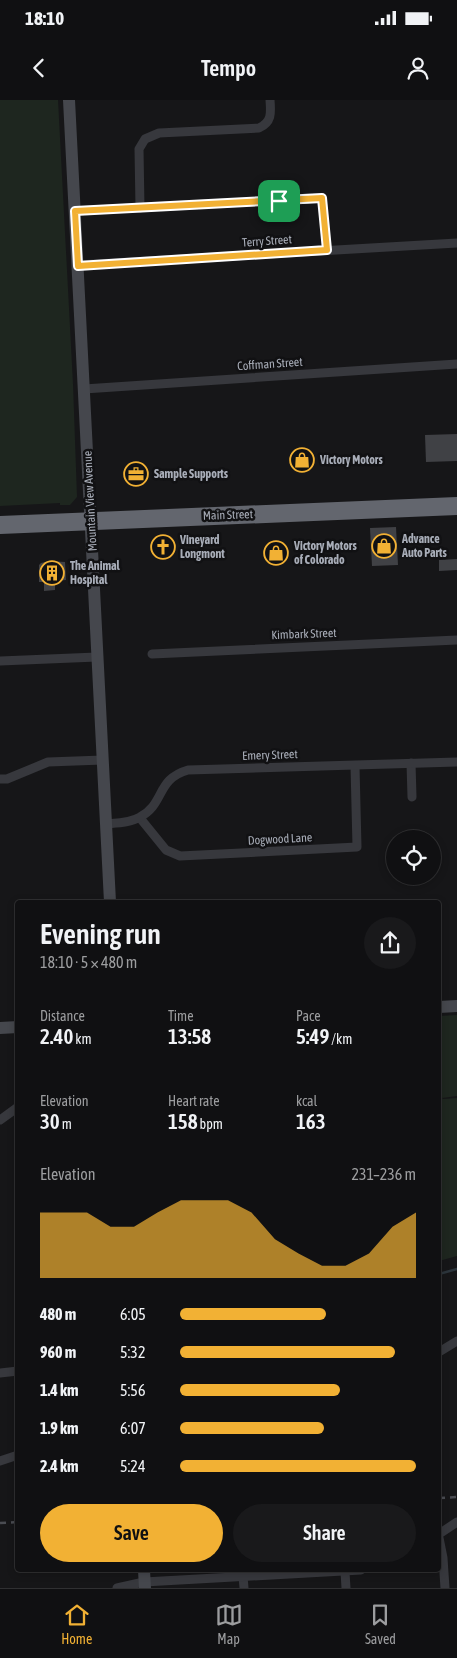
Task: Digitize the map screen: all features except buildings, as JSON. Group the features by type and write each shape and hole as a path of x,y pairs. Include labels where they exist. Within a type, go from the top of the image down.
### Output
{"highway":[{"name":"Main Street","path":"0,525 457,506"}],"street":[{"name":"Mountain View Avenue","path":"69,100 110,900"},
{"path":"140,208 139,150 145,139 158,133 259,128 265,126 270,118 270,100"},
{"path":"75,211 322,198 327,250"},
{"name":"Terry Street","path":"78,266 457,243"},
{"name":"Coffman Street","path":"84,389 457,364"},
{"name":"Kimbark Street","path":"152,654 457,640"},
{"path":"0,662 98,657"},
{"path":"0,779 7,779 48,762 103,760"},
{"name":"Emery Street","path":"140,818 155,803 168,780 177,773 188,770 457,762"},
{"path":"411,763 412,797"},
{"name":"Dogwood Lane","path":"140,818 166,850 180,856 357,847 354,766"},
{"path":"106,824 140,818"},
{"path":"441,1007 457,1006"},
{"path":"0,1028 15,1027"},
{"path":"0,1120 15,1109"},
{"path":"441,1351 457,1340"},
{"path":"0,1373 15,1371"},
{"path":"0,1461 15,1456"},
{"path":"441,1534 457,1522"},
{"path":"441,1547 445,1588"},
{"path":"117,1588 144,1580 345,1572 346,1588"},
{"path":"244,1576 244,1588"}],"shaded area":[{"path":"0,100 58,100 77,497 70,505 60,505 60,503 0,506"},
{"path":"457,1015 457,1096 442,1098 457,1098 457,1256 441,1260 441,1016"}],"waterway":[{"path":"441,1273 457,1269"}],"railway":[{"path":"441,1498 457,1497"},
{"path":"0,1523 15,1522"}],"place":[{"name":"Victory Motors","path":"302,460"},
{"name":"Sample Supports","path":"136,474"},
{"name":"Advance Auto Parts","path":"384,546"},
{"name":"Vineyard Longmont","path":"163,547"},
{"name":"Victory Motors of Colorado","path":"276,553"},
{"name":"The Animal Hospital","path":"52,573"}],"route":[{"path":"322,198 327,250 78,266 75,211 279,201 322,198"}]}
